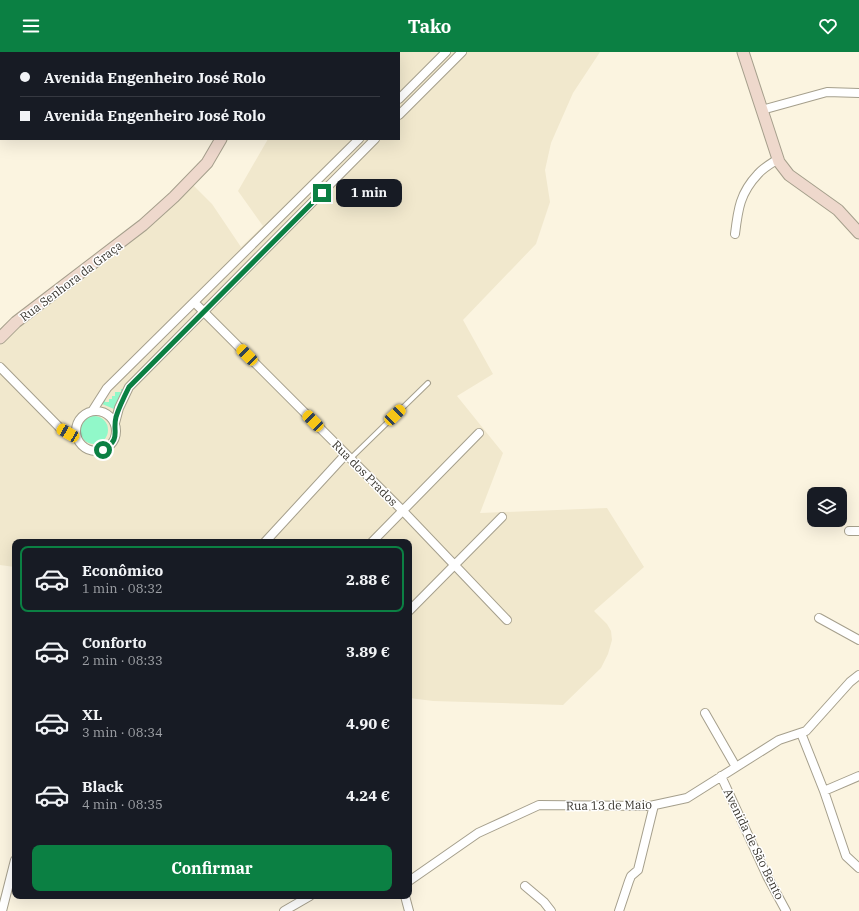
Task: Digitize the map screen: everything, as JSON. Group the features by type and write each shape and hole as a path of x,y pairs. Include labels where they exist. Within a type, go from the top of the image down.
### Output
{"street":[{"path":"400,98 446,52"},
{"path":"400,114 462,52"},
{"path":"743,52 778,159 789,175 838,210 859,233"},
{"path":"762,110 827,92 859,93"},
{"name":"Rua Senhora da Graça","path":"0,338 16,322 143,225 174,197 207,163 221,140"},
{"path":"93,410 107,388 195,303 358,140"},
{"path":"0,367 60,428 77,438 84,448 90,450 103,450 113,442 116,436 115,423 119,408 129,387 374,140"},
{"path":"735,234 740,200 744,192 758,173 778,159"},
{"name":"Rua dos Prados","path":"195,303 403,511 507,620"},
{"path":"77,438 76,432 78,420 93,410 106,413 115,423"},
{"path":"375,539 480,433"},
{"path":"268,539 348,456"},
{"path":"412,608 502,517"},
{"path":"849,531 859,531"},
{"path":"819,618 859,640"},
{"name":"Rua 13 de Maio","path":"412,879 478,833 539,805 654,805 687,798 779,740 806,731 850,682 859,675"},
{"path":"705,713 736,767"},
{"path":"800,733 824,791 846,856 859,868"},
{"name":"Avenida de São Bento","path":"721,776 767,876 786,911"},
{"path":"824,791 859,776"},
{"path":"619,911 631,876 638,870 654,805"},
{"path":"2,911 12,872"},
{"path":"525,886 544,902 551,911"},
{"path":"284,911 305,899"},
{"path":"407,903 416,911"}],"lane":[{"path":"348,456 428,383"}],"shaded area":[{"path":"400,52 600,52 573,93 551,143 545,170 550,202 536,244 463,320 493,374 457,396 503,453 480,513 607,508 644,567 594,611 607,624 611,631 612,640 608,654 601,668 563,705 433,701 412,698 412,539 12,539 12,567 0,565 0,345 21,325 150,225 193,185 212,204 241,247 263,226 238,191 267,140 400,140"}],"green space":[{"path":"121,389 125,389 117,408 114,409 102,404 106,397 105,402 109,402 109,399 112,399 112,396 115,396 115,392 121,392"},
{"path":"94,416 104,420 108,430 104,440 94,444 84,440 80,430 84,420"}],"route":[{"path":"103,450 113,442 116,436 115,423 119,408 129,387 322,193"}]}
